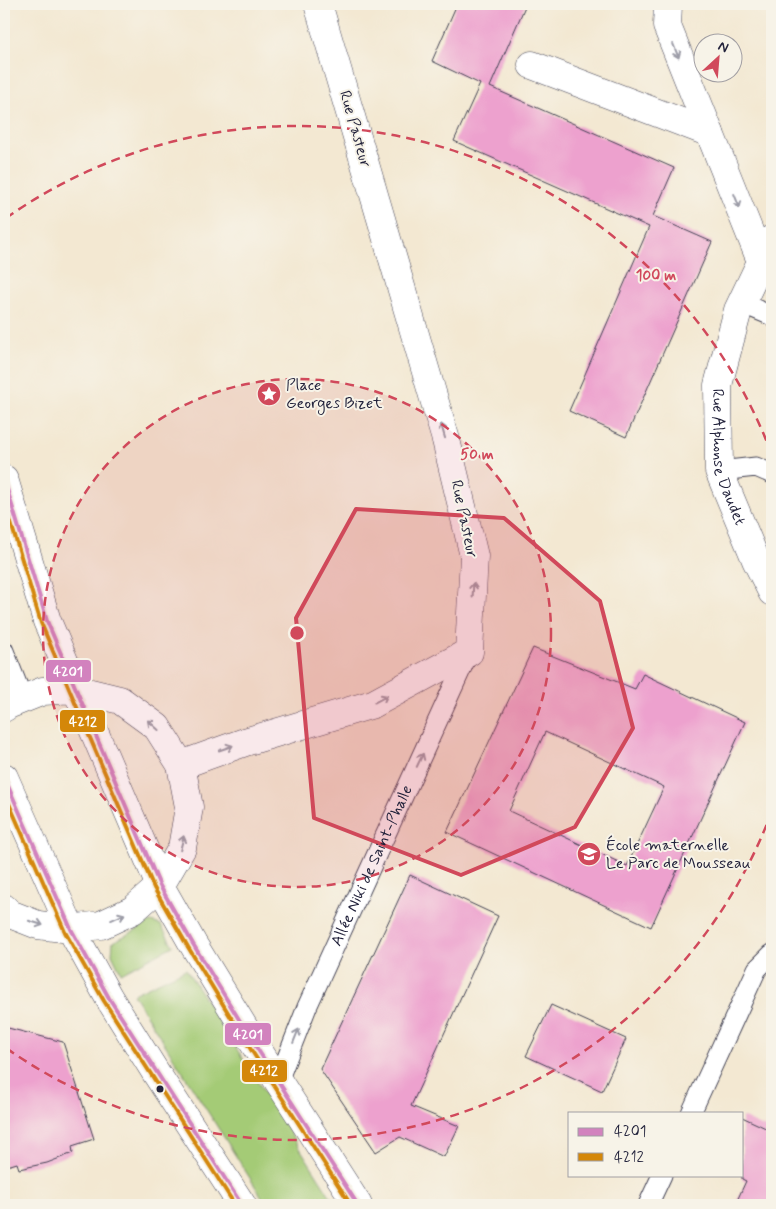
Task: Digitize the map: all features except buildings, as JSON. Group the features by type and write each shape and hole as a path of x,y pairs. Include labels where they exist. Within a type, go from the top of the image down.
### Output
{"main road":[{"name":"Rue Pasteur","path":"318,4 446,440 474,556 469,652"},
{"name":"Rue Alphonse Daudet","path":"668,4 667,26 710,133 767,250 741,303 718,384 719,471 756,560 772,592"},
{"path":"532,65 710,133"},
{"path":"4,479 47,621 160,886 192,944 358,1205"},
{"path":"180,765 245,742 373,704 469,652"},
{"path":"4,908 10,914 38,925 71,929 101,925 133,910 160,886 182,848 188,807 180,765 157,727 120,700 75,689 43,691 13,704"},
{"path":"4,778 71,929 109,998 242,1205"}],"lane":[{"path":"741,303 772,316"},
{"path":"719,471 756,467 772,474"},
{"path":"4,651 13,704"},
{"name":"Allée Niki de Saint-Phalle","path":"278,1081 307,1007 469,652"},
{"path":"691,1112 757,969 772,954"},
{"path":"648,1205 662,1176"}],"highlighted area":[{"path":"356,509 504,518 600,601 633,728 575,827 461,875 314,818 296,618"}],"green space":[{"path":"151,922 161,925 173,946 121,973 112,954 113,942"},
{"path":"186,969 336,1205 267,1205 133,994"}],"transit line":[{"name":"4201","path":"4,479 47,621 160,886 251,1039 358,1205"},
{"name":"4212","path":"4,500 41,623 154,888 246,1042 351,1205"},
{"name":"4201","path":"4,777 71,929 109,998 242,1205"},
{"name":"4212","path":"4,792 65,932 104,1001 235,1205"}],"place":[{"name":"Place Georges Bizet","path":"269,394"},
{"name":"École maternelle Le Parc de Mousseau","path":"589,854"}]}
